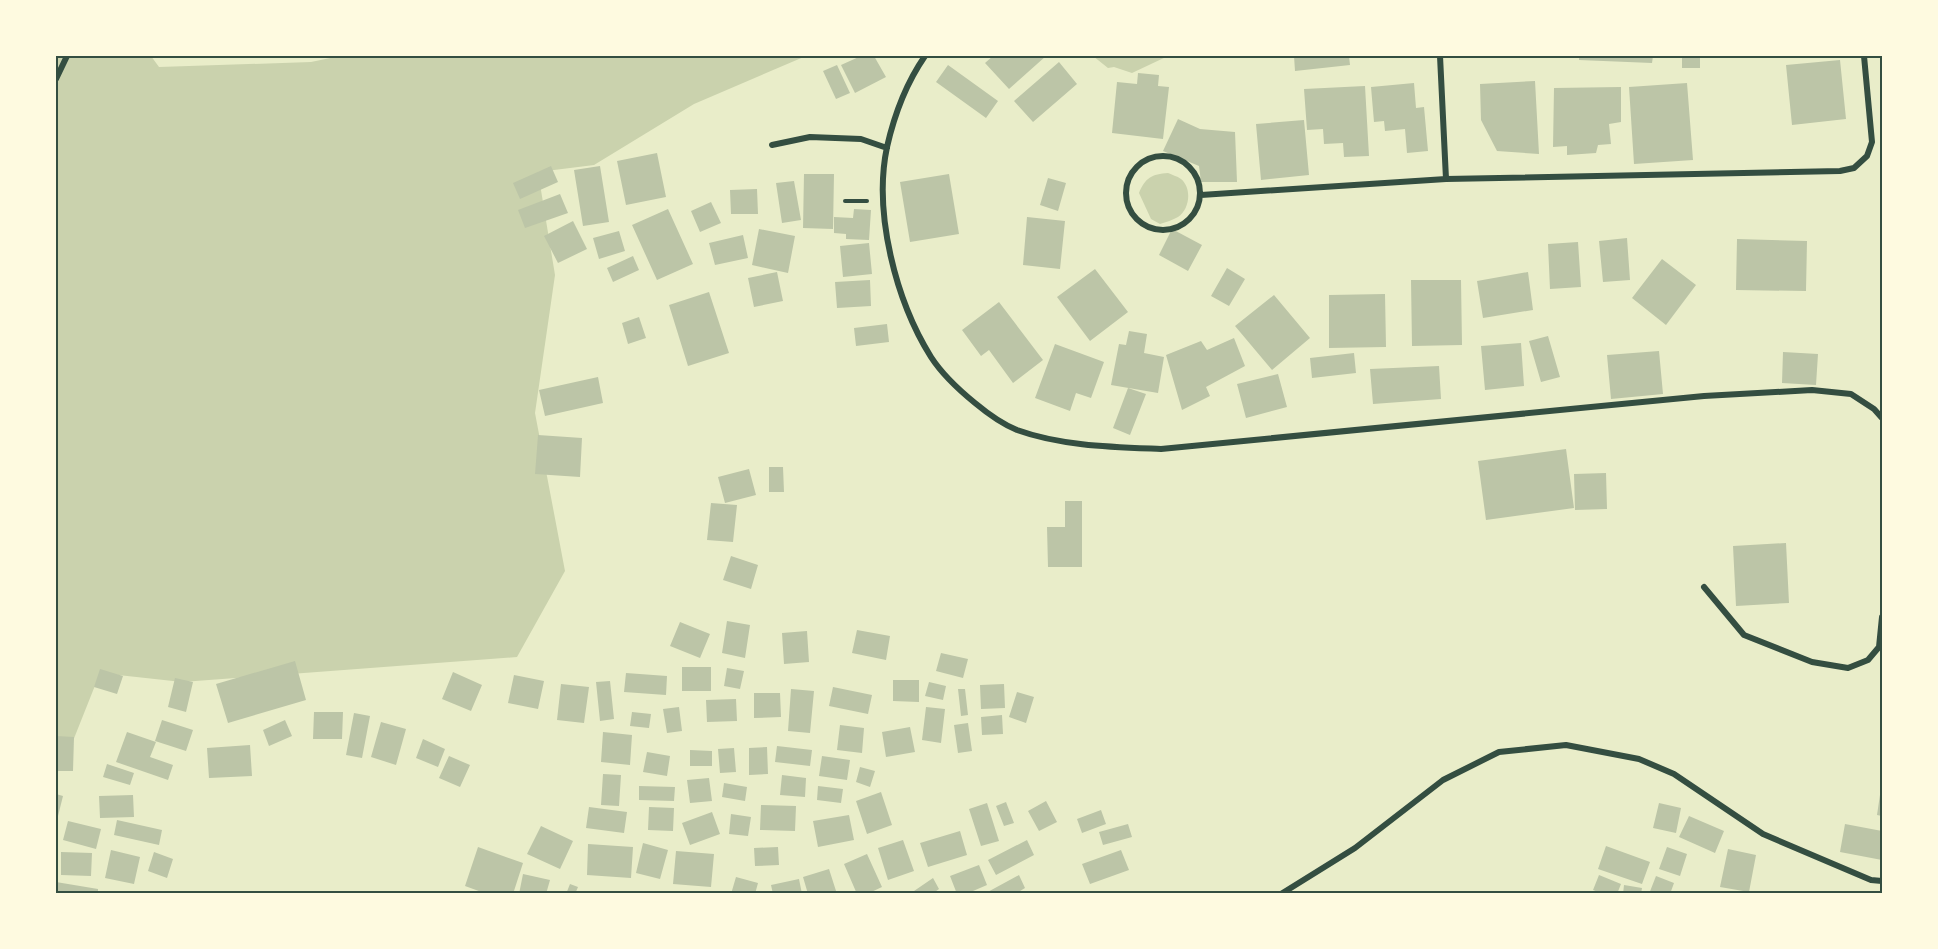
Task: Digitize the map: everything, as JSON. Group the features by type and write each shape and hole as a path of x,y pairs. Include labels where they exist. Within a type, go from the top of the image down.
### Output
{"street":[{"path":"56,79 67,56"},
{"path":"925,56 914,72 887,148 883,201 892,264 907,309 932,358 959,390 986,412 1016,429 1058,440 1128,448 1161,448 1692,397 1812,390 1851,394 1874,409 1882,418"},
{"path":"1440,56 1446,179"},
{"path":"1201,195 1446,179 1840,171 1854,168 1866,156 1872,142 1864,56"},
{"path":"772,145 810,137 861,139 887,148"},
{"path":"1157,156 1174,157 1188,165 1198,179 1201,195 1196,211 1185,223 1170,230 1153,229 1139,221 1129,207 1126,191 1131,175 1142,162 1157,156"},
{"path":"1704,586 1744,635 1812,662 1848,668 1868,660 1879,647 1882,617"},
{"path":"1281,894 1355,848 1443,780 1499,752 1566,744 1639,759 1674,774 1763,834 1870,879 1882,881"}],"path":[{"path":"845,201 883,201"}],"green space":[{"path":"56,56 151,56 159,67 311,62 340,56 806,56 694,104 594,165 538,172 555,275 535,413 565,571 517,657 182,682 100,673 67,756 56,775"},
{"path":"1093,56 1168,56 1132,73 1114,67 1108,68"},
{"path":"1168,173 1185,183 1188,198 1182,213 1160,224 1151,219 1139,193 1150,178"}],"building":[{"path":"861,56 874,56 886,77 855,93 841,65"},
{"path":"993,56 1046,56 1009,89 985,63"},
{"path":"1294,56 1349,56 1350,65 1295,71"},
{"path":"1579,56 1653,56 1652,63 1579,60"},
{"path":"1682,56 1700,56 1700,68 1682,68"},
{"path":"1840,60 1846,119 1792,125 1786,65"},
{"path":"1059,62 1077,84 1033,122 1014,101"},
{"path":"837,65 850,93 836,99 823,71"},
{"path":"948,65 998,101 986,118 936,82"},
{"path":"1138,73 1159,75 1158,86 1169,87 1163,139 1112,133 1117,82 1137,84"},
{"path":"1535,81 1539,154 1497,151 1481,120 1480,84"},
{"path":"1414,83 1416,108 1424,107 1428,151 1407,153 1405,129 1385,131 1384,121 1374,122 1371,87"},
{"path":"1687,83 1693,160 1634,164 1629,87"},
{"path":"1365,86 1369,156 1344,157 1343,143 1324,144 1323,129 1307,130 1304,89"},
{"path":"1621,87 1621,122 1609,124 1611,144 1598,145 1596,153 1567,155 1567,146 1553,147 1554,88"},
{"path":"1178,119 1200,129 1235,132 1237,182 1201,182 1199,166 1163,151"},
{"path":"1304,120 1309,175 1261,180 1256,124"},
{"path":"657,153 666,197 626,205 617,161"},
{"path":"551,166 558,182 520,199 513,183"},
{"path":"600,166 609,222 583,226 574,170"},
{"path":"804,174 834,174 833,229 803,228"},
{"path":"949,174 959,234 910,242 900,182"},
{"path":"1048,178 1066,183 1058,211 1040,205"},
{"path":"794,181 801,220 782,223 776,183"},
{"path":"757,189 758,214 731,214 730,190"},
{"path":"560,194 568,213 525,228 518,210"},
{"path":"711,202 721,223 700,232 691,211"},
{"path":"668,209 693,264 657,280 632,225"},
{"path":"854,209 871,210 869,240 846,239 846,234 834,233 834,217 853,218"},
{"path":"1027,217 1065,221 1060,269 1023,265"},
{"path":"573,221 587,249 558,263 544,236"},
{"path":"759,229 795,236 788,273 752,265"},
{"path":"1172,229 1202,245 1188,271 1159,255"},
{"path":"619,231 625,251 599,259 593,238"},
{"path":"743,235 748,258 715,265 709,243"},
{"path":"1627,238 1630,280 1603,282 1599,241"},
{"path":"1737,239 1807,241 1806,291 1736,290"},
{"path":"1578,242 1581,287 1550,289 1548,244"},
{"path":"869,243 872,274 843,277 840,246"},
{"path":"633,256 639,270 613,282 607,268"},
{"path":"1662,259 1696,285 1666,325 1632,298"},
{"path":"1227,268 1245,279 1229,306 1211,296"},
{"path":"1095,269 1128,312 1090,341 1057,297"},
{"path":"777,272 783,301 754,307 748,278"},
{"path":"1528,272 1533,310 1483,318 1477,281"},
{"path":"870,280 871,306 837,308 835,282"},
{"path":"1411,280 1461,280 1462,345 1412,346"},
{"path":"709,292 729,353 688,366 669,305"},
{"path":"1385,294 1386,347 1329,348 1329,295"},
{"path":"1274,295 1310,338 1272,370 1235,326"},
{"path":"999,302 1043,360 1013,383 989,350 981,356 962,330"},
{"path":"639,317 646,338 628,344 622,323"},
{"path":"887,324 889,342 856,346 854,328"},
{"path":"1129,331 1147,334 1144,353 1164,357 1158,393 1111,385 1119,344 1126,345"},
{"path":"1548,336 1560,377 1541,382 1529,341"},
{"path":"1234,338 1245,366 1206,387 1210,396 1182,410 1166,355 1201,341 1207,350"},
{"path":"1521,343 1524,386 1485,390 1481,346"},
{"path":"1055,344 1104,362 1091,398 1076,393 1070,411 1035,398"},
{"path":"1659,351 1663,394 1611,399 1607,355"},
{"path":"1783,352 1818,354 1816,385 1782,383"},
{"path":"1354,353 1356,373 1312,378 1310,358"},
{"path":"1439,366 1441,399 1373,404 1370,369"},
{"path":"1278,374 1287,407 1246,418 1237,384"},
{"path":"598,377 603,403 545,416 539,390"},
{"path":"1128,388 1146,394 1130,435 1113,428"},
{"path":"538,435 582,438 580,477 535,474"},
{"path":"1566,449 1574,508 1486,520 1478,461"},
{"path":"769,467 783,467 784,492 769,492"},
{"path":"749,469 756,495 725,503 718,477"},
{"path":"1606,473 1607,509 1575,510 1574,474"},
{"path":"1065,501 1082,501 1082,567 1048,567 1047,527 1065,527"},
{"path":"711,503 737,505 733,542 707,540"},
{"path":"1786,543 1789,603 1736,606 1733,546"},
{"path":"731,556 758,565 751,589 723,580"},
{"path":"727,621 750,625 745,658 722,653"},
{"path":"680,622 710,634 700,658 670,646"},
{"path":"857,630 890,636 886,660 852,653"},
{"path":"807,631 809,662 784,664 782,633"},
{"path":"941,653 968,659 963,678 936,671"},
{"path":"295,661 306,700 228,723 216,684"},
{"path":"682,667 711,667 711,691 682,691"},
{"path":"727,668 744,671 740,689 724,686"},
{"path":"100,669 123,676 117,694 94,687"},
{"path":"453,672 482,685 471,711 442,699"},
{"path":"626,673 667,676 666,695 624,692"},
{"path":"514,675 544,681 538,709 508,703"},
{"path":"175,678 193,682 186,712 168,707"},
{"path":"893,680 919,680 919,702 893,701"},
{"path":"610,681 614,719 600,721 596,682"},
{"path":"929,682 946,686 943,700 925,696"},
{"path":"561,684 589,687 584,723 557,720"},
{"path":"1004,684 1005,708 981,709 980,685"},
{"path":"833,687 872,695 868,714 829,706"},
{"path":"791,689 814,691 810,733 788,731"},
{"path":"958,689 965,689 968,715 961,716"},
{"path":"1017,692 1034,697 1026,723 1009,717"},
{"path":"754,693 780,693 781,717 754,718"},
{"path":"736,699 737,721 707,722 706,700"},
{"path":"679,707 682,731 667,733 663,709"},
{"path":"926,707 945,709 941,743 922,740"},
{"path":"314,712 343,712 342,739 313,739"},
{"path":"632,712 651,714 649,728 630,726"},
{"path":"354,713 370,716 362,758 346,755"},
{"path":"1002,715 1003,734 982,735 981,717"},
{"path":"162,720 193,730 186,751 155,741"},
{"path":"285,720 292,736 269,746 263,730"},
{"path":"381,722 406,729 396,765 371,757"},
{"path":"968,723 972,751 958,753 954,725"},
{"path":"840,725 864,728 862,753 837,750"},
{"path":"910,727 915,752 886,757 882,732"},
{"path":"127,732 156,742 150,757 173,765 168,780 116,762"},
{"path":"603,732 632,735 630,765 601,762"},
{"path":"56,736 74,737 73,771 56,771"},
{"path":"423,739 445,749 438,767 416,758"},
{"path":"250,745 252,776 209,778 207,748"},
{"path":"777,746 812,750 810,766 775,762"},
{"path":"767,747 768,774 749,775 749,748"},
{"path":"734,748 736,772 720,773 718,749"},
{"path":"690,750 712,751 712,766 690,766"},
{"path":"647,752 670,756 667,776 643,772"},
{"path":"449,756 470,765 460,787 439,778"},
{"path":"822,756 850,760 847,780 819,776"},
{"path":"107,764 134,773 130,785 103,777"},
{"path":"860,767 875,771 870,787 856,782"},
{"path":"603,774 621,775 619,806 601,805"},
{"path":"782,775 806,778 805,797 780,795"},
{"path":"709,778 712,801 690,803 687,780"},
{"path":"724,783 747,787 745,801 722,797"},
{"path":"639,786 675,787 674,801 639,800"},
{"path":"818,786 843,789 841,803 817,800"},
{"path":"1882,789 1882,816 1877,815"},
{"path":"881,792 892,825 867,834 856,801"},
{"path":"56,794 63,796 56,824"},
{"path":"133,795 134,817 100,818 99,796"},
{"path":"1046,801 1057,822 1039,831 1028,811"},
{"path":"1006,802 1014,823 1004,826 996,806"},
{"path":"987,803 999,841 981,846 969,809"},
{"path":"1659,803 1681,808 1676,833 1653,828"},
{"path":"761,805 796,806 795,831 760,830"},
{"path":"589,807 627,812 624,833 586,828"},
{"path":"649,807 674,808 673,831 648,830"},
{"path":"1101,810 1106,824 1082,833 1077,819"},
{"path":"712,812 720,834 690,845 682,823"},
{"path":"731,814 751,817 748,836 729,834"},
{"path":"849,815 854,840 818,847 813,821"},
{"path":"1689,816 1724,831 1715,853 1679,837"},
{"path":"117,820 162,830 159,845 114,835"},
{"path":"68,821 101,829 96,849 63,840"},
{"path":"1128,824 1132,837 1103,845 1099,832"},
{"path":"1845,824 1882,831 1882,860 1840,852"},
{"path":"541,826 573,841 560,869 527,854"},
{"path":"960,831 967,855 928,867 920,843"},
{"path":"903,840 914,871 888,880 878,848"},
{"path":"1027,840 1034,855 996,875 988,860"},
{"path":"643,843 668,850 660,879 636,873"},
{"path":"588,844 633,847 631,878 587,875"},
{"path":"1606,846 1650,862 1642,884 1598,869"},
{"path":"478,847 523,863 513,894 487,894 465,886"},
{"path":"778,847 779,865 755,866 754,848"},
{"path":"1667,847 1687,854 1680,876 1659,869"},
{"path":"1728,849 1756,855 1749,892 1720,887"},
{"path":"111,850 140,857 134,884 105,878"},
{"path":"1121,850 1129,870 1090,884 1082,864"},
{"path":"676,851 714,854 711,887 673,884"},
{"path":"61,852 92,853 91,876 61,875"},
{"path":"154,852 173,859 167,878 148,871"},
{"path":"867,854 882,887 867,894 857,894 844,864"},
{"path":"979,865 987,885 966,894 957,894 950,876"},
{"path":"829,869 837,894 808,894 803,877"},
{"path":"523,874 550,880 546,894 519,894"},
{"path":"1019,875 1025,888 1015,894 984,894"},
{"path":"1599,875 1621,884 1617,894 1603,894 1593,890"},
{"path":"1656,876 1674,883 1670,894 1649,894"},
{"path":"736,877 758,883 755,894 731,894"},
{"path":"933,878 939,889 932,894 915,894 914,891"},
{"path":"799,879 802,894 773,894 771,885"},
{"path":"56,882 98,889 98,894 56,894"},
{"path":"570,884 578,887 575,894 566,894"},
{"path":"1624,885 1642,888 1641,894 1623,894"}]}
